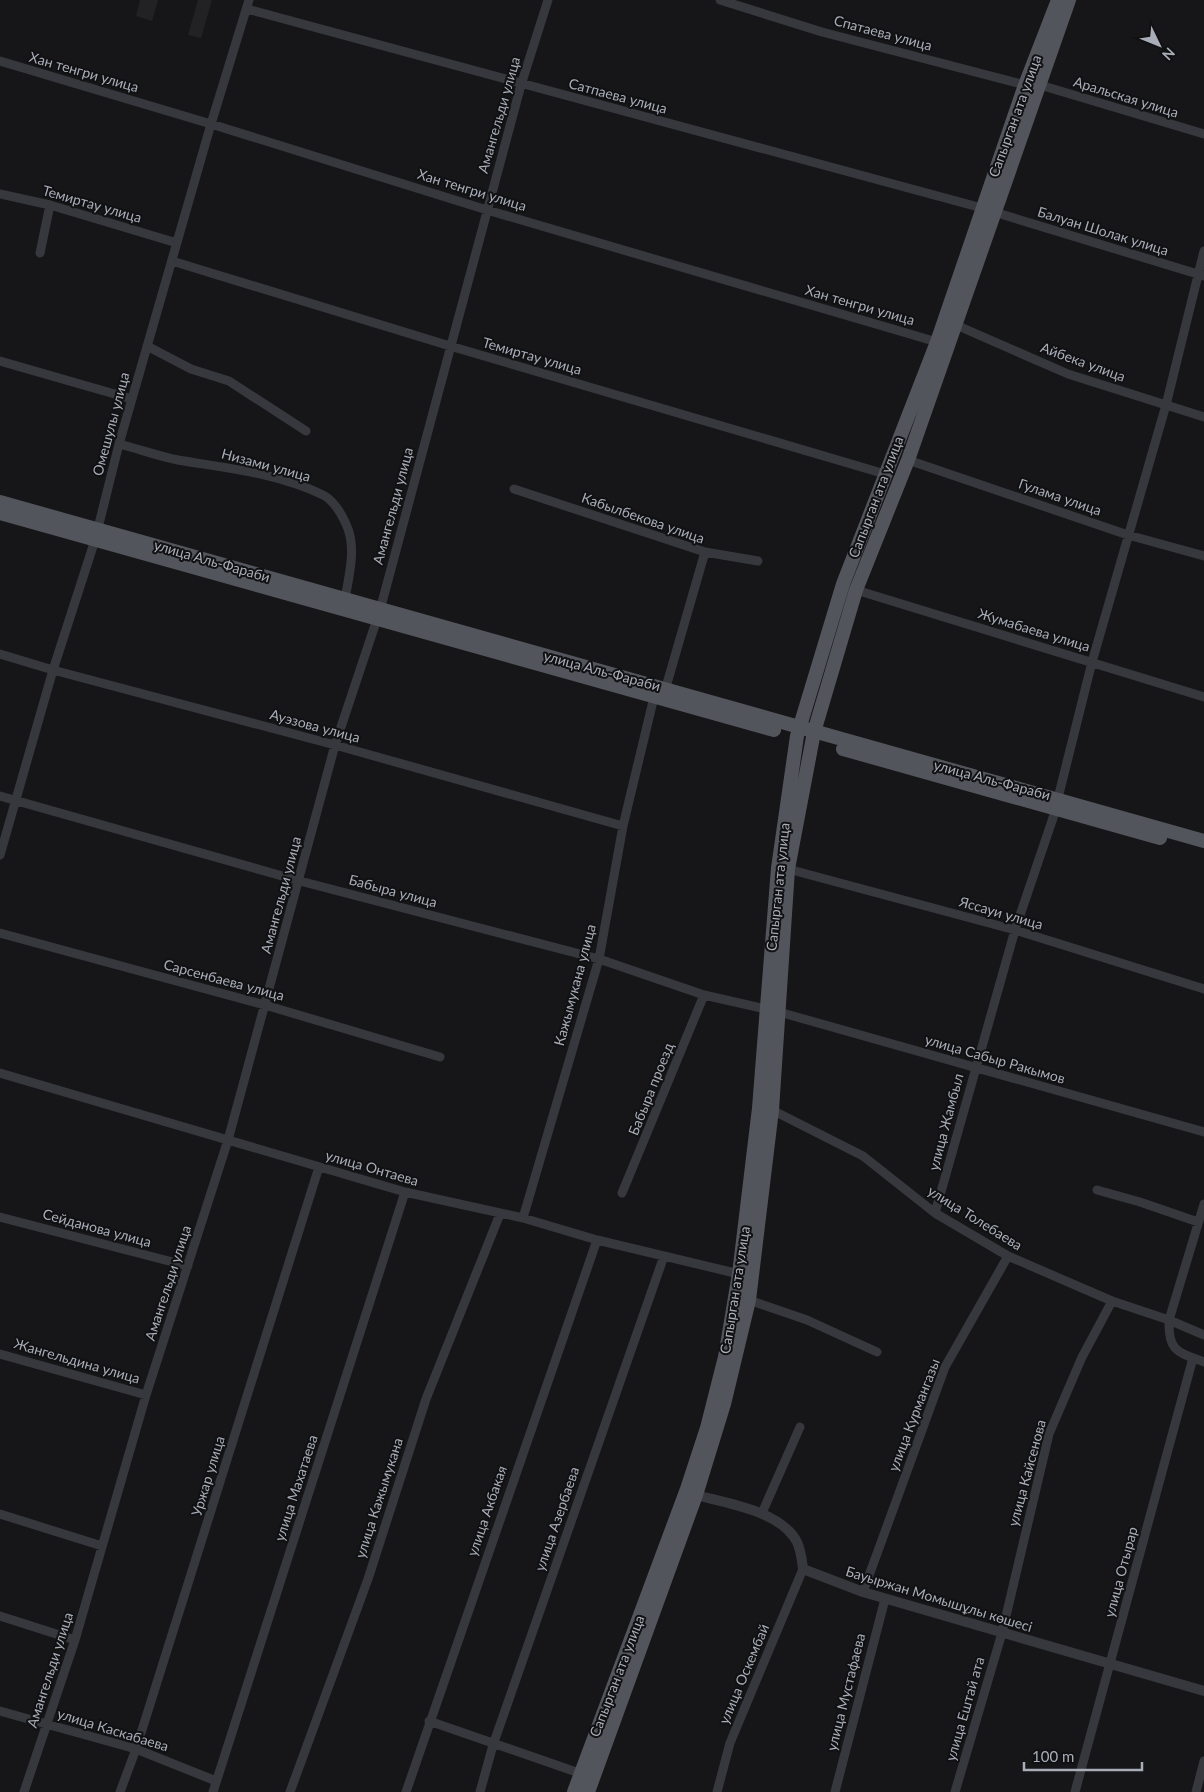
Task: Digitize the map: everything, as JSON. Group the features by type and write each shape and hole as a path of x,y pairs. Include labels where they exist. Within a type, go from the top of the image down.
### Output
{"main road":[{"name":"Сапырган ата улица","path":"588,1792 586,1776 687,1490 707,1428 725,1357 739,1274 773,1011 788,869 813,736 856,590 908,460 956,325 1025,84 1058,0"},
{"name":"Сапырган ата улица","path":"574,1792 586,1776 696,1495 724,1404 749,1300 772,1110 778,868 798,732 843,584 988,210 1040,85 1069,0"},
{"name":"улица Аль-Фараби","path":"0,502 96,534 661,695 1204,841"},
{"name":"улица Аль-Фараби","path":"0,513 96,534 345,599 379,614"},
{"name":"улица Аль-Фараби","path":"1057,803 1204,850"}],"street":[{"name":"Амангельди улица","path":"24,1792 75,1640 146,1395 228,1140 300,881 335,745 379,614 521,85 548,0"},
{"name":"Спатаева улица","path":"720,0 822,32 1025,84 1040,85"},
{"name":"Сатпаева улица","path":"248,5 521,85 988,210"},
{"name":"Омешулы улица","path":"0,855 53,670 96,534 147,346 211,124 248,5"},
{"name":"Хан тенгри улица","path":"0,61 487,210 937,342"},
{"name":"Аральская улица","path":"1040,85 1204,134"},
{"name":"Темиртау улица","path":"0,194 50,204 177,243"},
{"path":"40,253 50,204"},
{"name":"Балуан Шолак улица","path":"988,210 1200,275"},
{"name":"улица Жамбыл","path":"935,1213 1015,930 1057,803 1092,662 1166,405 1200,275 1204,250"},
{"name":"Темиртау улица","path":"172,261 450,346 885,474"},
{"name":"Айбека улица","path":"956,325 1068,374 1204,417"},
{"path":"147,346 191,369 229,381 306,431"},
{"path":"0,362 132,399"},
{"name":"Низами улица","path":"119,444 175,459 241,470 292,484 324,496 333,503 347,524 352,544 345,599"},
{"name":"Гулама улица","path":"908,460 1128,535 1204,556"},
{"name":"Кабылбекова улица","path":"514,490 705,552 661,695"},
{"path":"705,552 758,561"},
{"name":"Жумабаева улица","path":"856,590 1204,697"},
{"name":"Ауэзова улица","path":"0,654 623,826"},
{"name":"Кажымукана улица","path":"523,1218 599,959 623,826 661,695"},
{"name":"Бабыра улица","path":"0,796 300,881 599,959 704,995 773,1011"},
{"name":"Яссауи улица","path":"788,869 1015,930 1204,989"},
{"name":"Сарсенбаева улица","path":"0,932 265,1005 440,1057"},
{"name":"Бабыра проезд","path":"622,1193 704,995"},
{"name":"улица Сабыр Ракымов","path":"773,1011 1204,1132"},
{"name":"улица Онтаева","path":"0,1074 405,1192 523,1218 597,1240 739,1274"},
{"name":"улица Толебаева","path":"772,1110 863,1156 935,1213 1008,1256 1112,1301 1169,1320 1204,1335"},
{"name":"Уржар улица","path":"120,1792 136,1749 319,1167"},
{"path":"1097,1190 1140,1202 1198,1222"},
{"name":"улица Махатаева","path":"212,1792 405,1192"},
{"path":"1204,1204 1169,1320 1169,1338 1175,1349 1204,1362"},
{"name":"улица Кажымукана","path":"290,1792 368,1579 426,1399 500,1214"},
{"name":"Сейданова улица","path":"0,1217 188,1266"},
{"name":"улица Акбакая","path":"406,1792 597,1240"},
{"name":"улица Азербаева","path":"480,1792 493,1745 664,1256"},
{"name":"улица Курмангазы","path":"863,1592 946,1367 1008,1256"},
{"path":"749,1300 807,1320 876,1352"},
{"name":"улица Кайсенова","path":"1002,1633 1049,1434 1082,1357 1112,1301"},
{"name":"Жангельдина улица","path":"0,1354 146,1395"},
{"name":"улица Отырар","path":"1075,1792 1193,1358"},
{"path":"762,1513 800,1427"},
{"path":"696,1495 762,1513 783,1527 797,1542 803,1570"},
{"path":"0,1514 102,1546"},
{"name":"Бауыржан Момышұлы көшесі","path":"803,1570 863,1592 1204,1691"},
{"name":"улица Оскембай","path":"717,1792 730,1743 803,1570"},
{"name":"улица Мустафаева","path":"835,1792 885,1598"},
{"path":"0,1616 75,1640"},
{"name":"улица Ештай ата","path":"955,1792 1002,1633"},
{"name":"улица Каскабаева","path":"0,1711 136,1749 216,1781"},
{"path":"429,1722 586,1776"},
{"path":"1196,1792 1204,1761"}],"shaded area":[{"path":"140,0 158,0 152,21 136,16"},
{"path":"198,0 212,0 201,38 188,35"}]}
